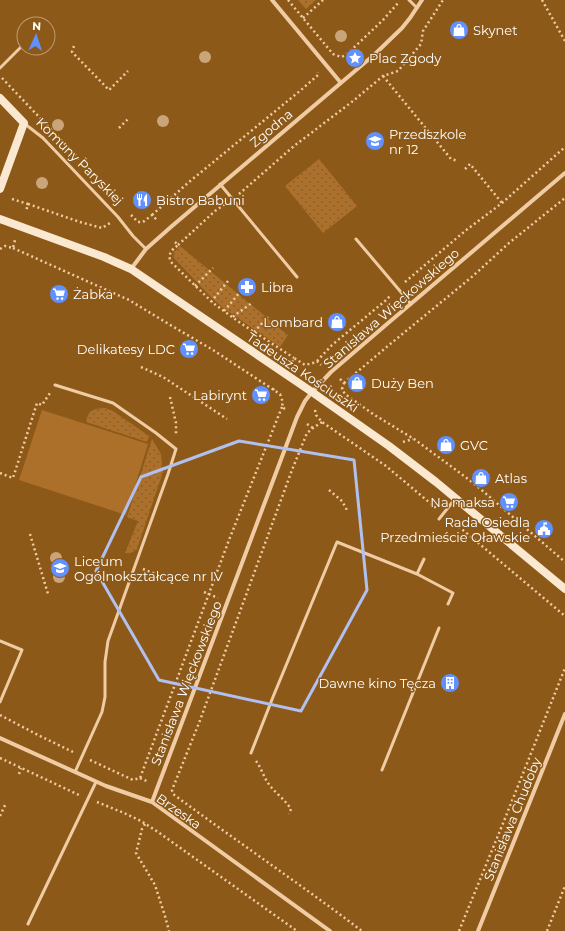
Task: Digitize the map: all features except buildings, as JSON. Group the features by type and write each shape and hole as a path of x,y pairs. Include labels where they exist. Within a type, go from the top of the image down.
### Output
{"street":[{"path":"272,0 341,83"},
{"name":"Zgodna","path":"131,269 146,249 220,184 392,39 402,28 422,0"},
{"name":"Komuny Paryskiej","path":"0,98 24,123 0,189"},
{"name":"Stanisława Więckowskiego","path":"152,802 297,417 305,401 331,372 565,173"},
{"name":"Tadeusza Kościuszki","path":"0,219 104,257 131,269 394,449 456,498 565,589"},
{"name":"Stanisława Chudoby","path":"478,931 565,714"},
{"name":"Brzeska","path":"0,738 96,782 152,802 330,931"}],"lane":[{"path":"409,0 416,8"},
{"path":"0,68 16,52"},
{"name":"Komuny Paryskiej","path":"24,123 42,138 118,217 133,236 146,249"},
{"path":"220,184 296,277"},
{"path":"356,240 410,304"},
{"path":"55,385 113,404 156,433 176,449 108,641 105,662 105,697 102,712 75,772"},
{"path":"439,519 456,498"},
{"path":"251,754 337,542 417,574 453,593 448,604"},
{"path":"417,574 424,559"},
{"path":"382,770 439,628"},
{"path":"0,641 22,650 0,702"},
{"path":"28,924 96,782"}],"path":[{"path":"288,0 333,54 339,57 342,57 382,21 395,8 400,0"},
{"path":"303,18 323,0"},
{"path":"443,0 423,31 421,44 398,71 383,76 294,146 232,199 215,211 177,243 170,254 170,261 211,302 305,365 313,363 317,361 332,345 385,301 397,288 465,231 502,203 565,147"},
{"path":"542,0 565,41"},
{"path":"74,46 72,52 109,90 128,72"},
{"path":"12,199 102,228 126,211 138,222 143,222 318,75"},
{"path":"383,76 451,159 458,161"},
{"path":"119,128 129,118"},
{"path":"82,162 86,158"},
{"path":"465,169 470,164 502,203"},
{"path":"565,198 509,243 473,276 344,383 342,389 345,394 373,414 414,439 477,486 565,562"},
{"path":"26,211 28,204"},
{"path":"152,215 157,220"},
{"path":"13,248 15,240"},
{"path":"0,249 6,246 13,248 129,300 213,350 280,394 283,408 228,540 140,778 133,780 38,735 0,715"},
{"path":"195,286 213,268"},
{"path":"211,302 228,282"},
{"path":"224,311 240,292"},
{"path":"233,317 252,303"},
{"path":"254,332 268,317"},
{"path":"292,362 294,358"},
{"path":"317,361 321,364"},
{"path":"141,367 163,377 227,419"},
{"path":"340,379 344,383"},
{"path":"0,473 13,478 37,403 42,405 55,385"},
{"path":"273,390 276,386"},
{"path":"170,397 176,423 176,449"},
{"path":"362,931 173,794 172,790 199,723 307,433 322,422 386,466 440,511"},
{"path":"307,424 313,428"},
{"path":"329,490 342,501 348,512"},
{"path":"449,518 565,616"},
{"path":"30,534 48,594"},
{"path":"135,566 163,577"},
{"path":"204,592 228,602"},
{"path":"459,931 565,668"},
{"path":"251,754 260,766 264,777 271,787 291,808 289,814"},
{"path":"0,758 88,799 124,813 145,824 189,853 297,931"},
{"path":"19,774 21,768"},
{"path":"0,816 6,804"},
{"path":"145,824 142,829 136,853 155,885 169,931"},
{"path":"547,931 565,886"}],"highlighted area":[{"path":"239,441 354,460 367,590 301,711 159,680 96,571 141,477"}],"shaded area":[{"path":"298,0 316,0 306,9"},
{"path":"319,159 357,206 323,233 285,186"},
{"path":"180,246 288,335 280,347 222,307 211,297 174,258 173,253"},
{"path":"105,408 113,411 149,436 147,442 86,422 92,410"},
{"path":"42,410 148,444 126,515 19,480"},
{"path":"152,439 161,454 163,472 137,549 132,552 125,553 138,521 127,517"}],"place":[{"name":"Skynet","path":"459,30"},
{"name":"Plac Zgody","path":"355,58"},
{"name":"Przedszkole nr 12","path":"375,141"},
{"name":"Bistro Babuni","path":"142,200"},
{"name":"Libra","path":"247,287"},
{"name":"Żabka","path":"59,294"},
{"name":"Lombard","path":"337,322"},
{"name":"Delikatesy LDC","path":"189,349"},
{"name":"Duży Ben","path":"357,383"},
{"name":"Labirynt","path":"261,395"},
{"name":"GVC","path":"446,445"},
{"name":"Atlas","path":"481,478"},
{"name":"Na maksa","path":"509,502"},
{"name":"Rada Osiedla Przedmieście Oławskie","path":"544,529"},
{"name":"Liceum Ogólnokształcące nr IV","path":"60,568"},
{"name":"Dawne kino Tęcza","path":"450,683"}]}
